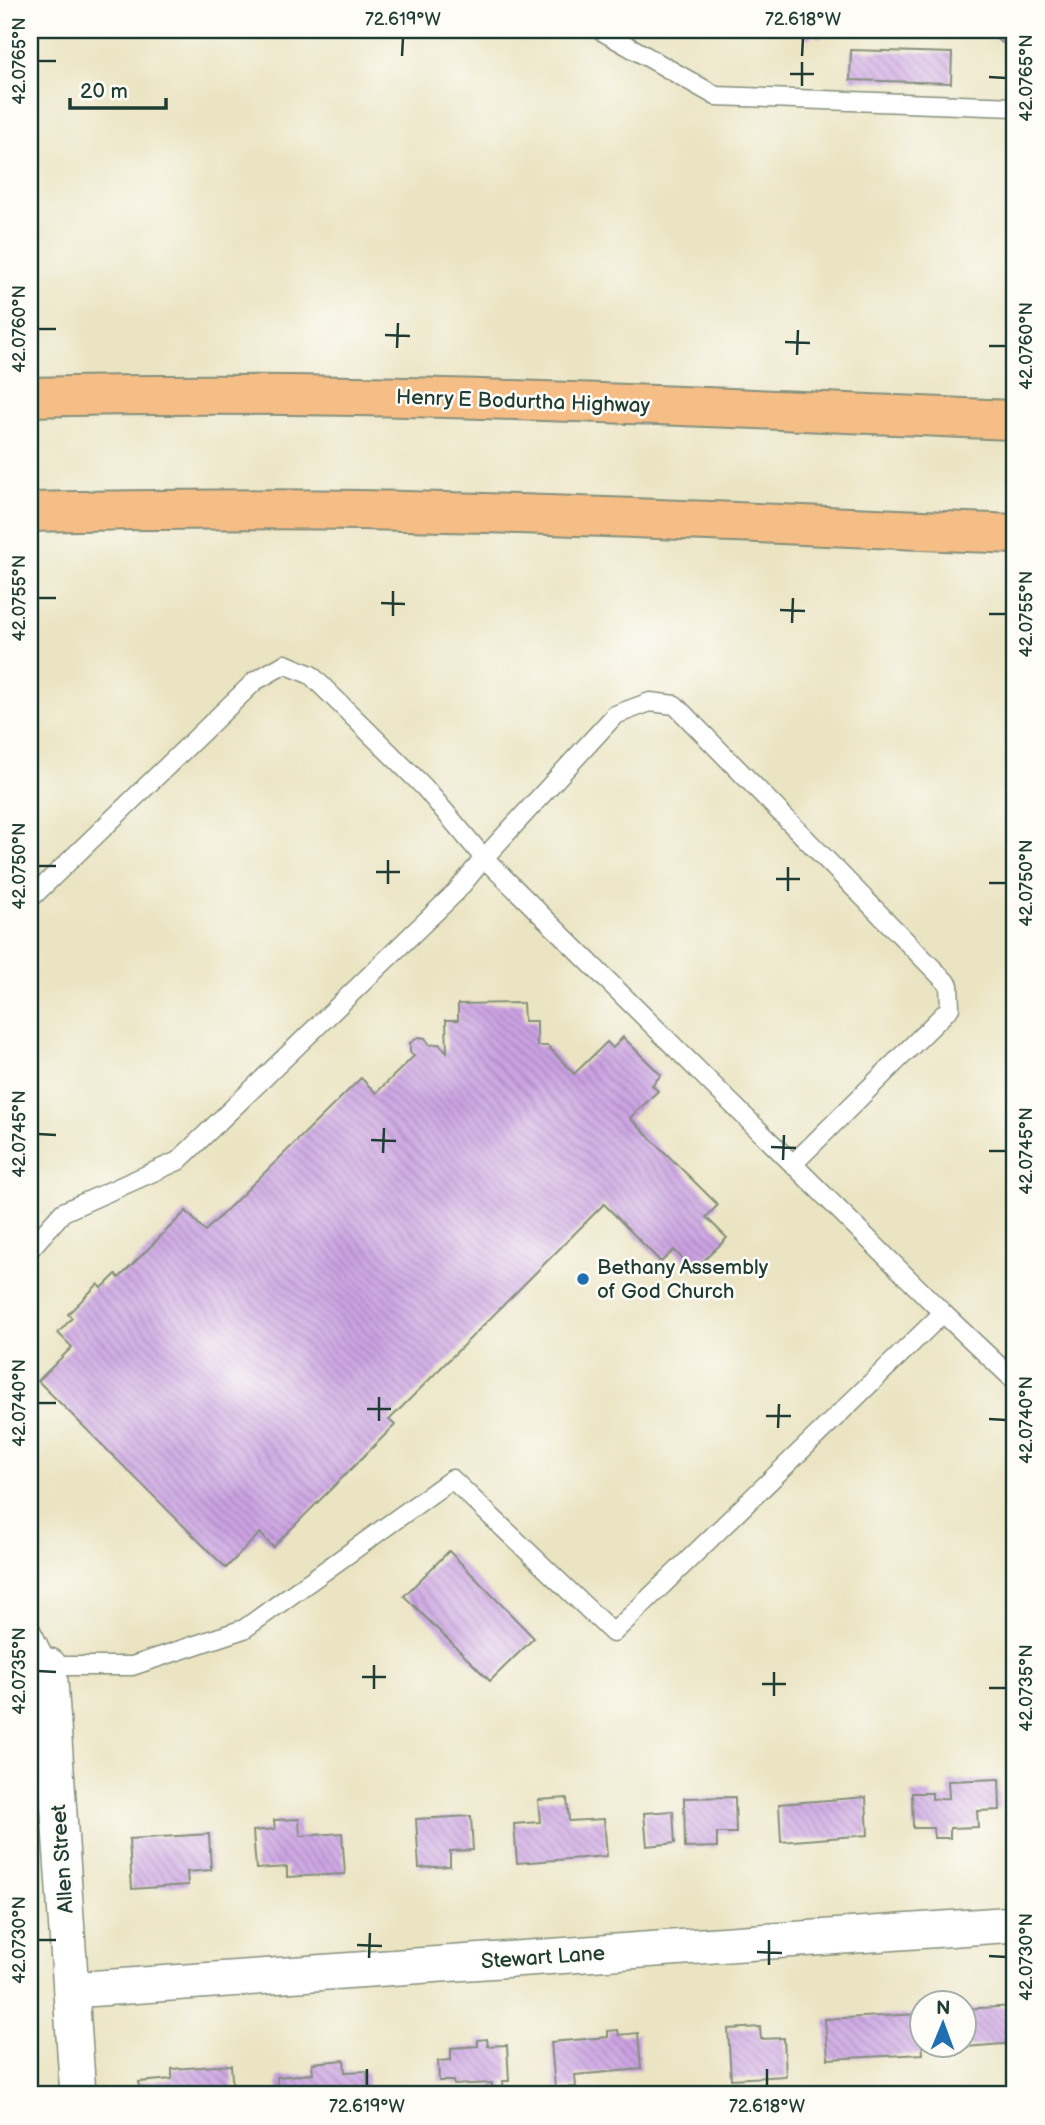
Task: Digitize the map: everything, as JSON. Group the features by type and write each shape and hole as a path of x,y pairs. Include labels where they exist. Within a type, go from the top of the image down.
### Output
{"highway":[{"name":"Henry E Bodurtha Highway","path":"30,397 330,395 1015,421"},
{"path":"30,512 359,510 1015,534"}],"street":[{"name":"Allen Street","path":"49,1665 78,2095"},
{"name":"Stewart Lane","path":"71,1990 1015,1924"}],"lane":[{"path":"600,30 716,96 1015,107"},
{"path":"30,900 255,681 285,664 311,675 424,787 484,858 1015,1381"},
{"path":"30,1249 63,1212 178,1161 456,891 615,715 649,702 675,705 948,985 950,1007 793,1164"},
{"path":"30,1628 49,1665 132,1666 244,1629 452,1479 613,1633 943,1313"}],"building":[{"path":"795,30 825,30 820,38 813,33 809,39"},
{"path":"982,30 1015,30 1015,34 1008,46"},
{"path":"851,50 952,53 951,83 850,80"},
{"path":"523,1003 524,1021 537,1021 537,1046 548,1046 574,1074 607,1042 613,1048 623,1037 661,1075 652,1085 658,1091 630,1118 718,1205 706,1217 727,1238 694,1270 674,1250 661,1262 604,1204 389,1420 395,1425 273,1547 260,1533 226,1568 38,1381 72,1347 58,1333 72,1318 68,1314 98,1284 102,1288 116,1274 119,1278 186,1211 205,1231 361,1078 376,1093 414,1056 410,1052 410,1043 419,1037 425,1038 430,1045 439,1044 447,1052 446,1020 458,1020 458,1004"},
{"path":"449,1551 534,1638 490,1681 404,1596"},
{"path":"999,1779 1000,1810 977,1811 978,1827 950,1828 950,1838 934,1838 933,1828 913,1828 912,1793 932,1793 932,1799 949,1798 948,1781"},
{"path":"735,1797 736,1833 717,1833 717,1847 685,1848 684,1798"},
{"path":"866,1797 868,1835 781,1842 779,1804"},
{"path":"567,1798 569,1821 604,1819 607,1856 517,1863 514,1824 540,1822 538,1800"},
{"path":"673,1811 675,1843 647,1846 644,1813"},
{"path":"471,1816 473,1850 450,1851 450,1866 419,1868 416,1819"},
{"path":"299,1819 300,1836 342,1833 345,1874 287,1877 287,1867 256,1869 253,1831 275,1829 274,1820"},
{"path":"209,1834 211,1870 187,1872 188,1885 132,1889 129,1839"},
{"path":"1015,2006 1015,2043 978,2046 978,2008"},
{"path":"908,2015 908,2055 828,2059 825,2019"},
{"path":"760,2027 761,2039 784,2038 786,2076 731,2079 728,2029"},
{"path":"618,2030 619,2035 638,2033 641,2069 575,2075 576,2087 555,2088 551,2042 608,2037 608,2031"},
{"path":"487,2039 488,2046 507,2045 509,2081 503,2081 504,2092 492,2093 492,2083 454,2085 453,2081 439,2081 438,2061 451,2060 451,2048 478,2046 478,2040"},
{"path":"344,2060 345,2072 367,2071 369,2095 278,2095 277,2077 313,2074 312,2063"},
{"path":"231,2065 233,2095 140,2095 139,2082 172,2079 172,2069"}],"place":[{"name":"Bethany Assembly of God Church","path":"583,1279"}]}
